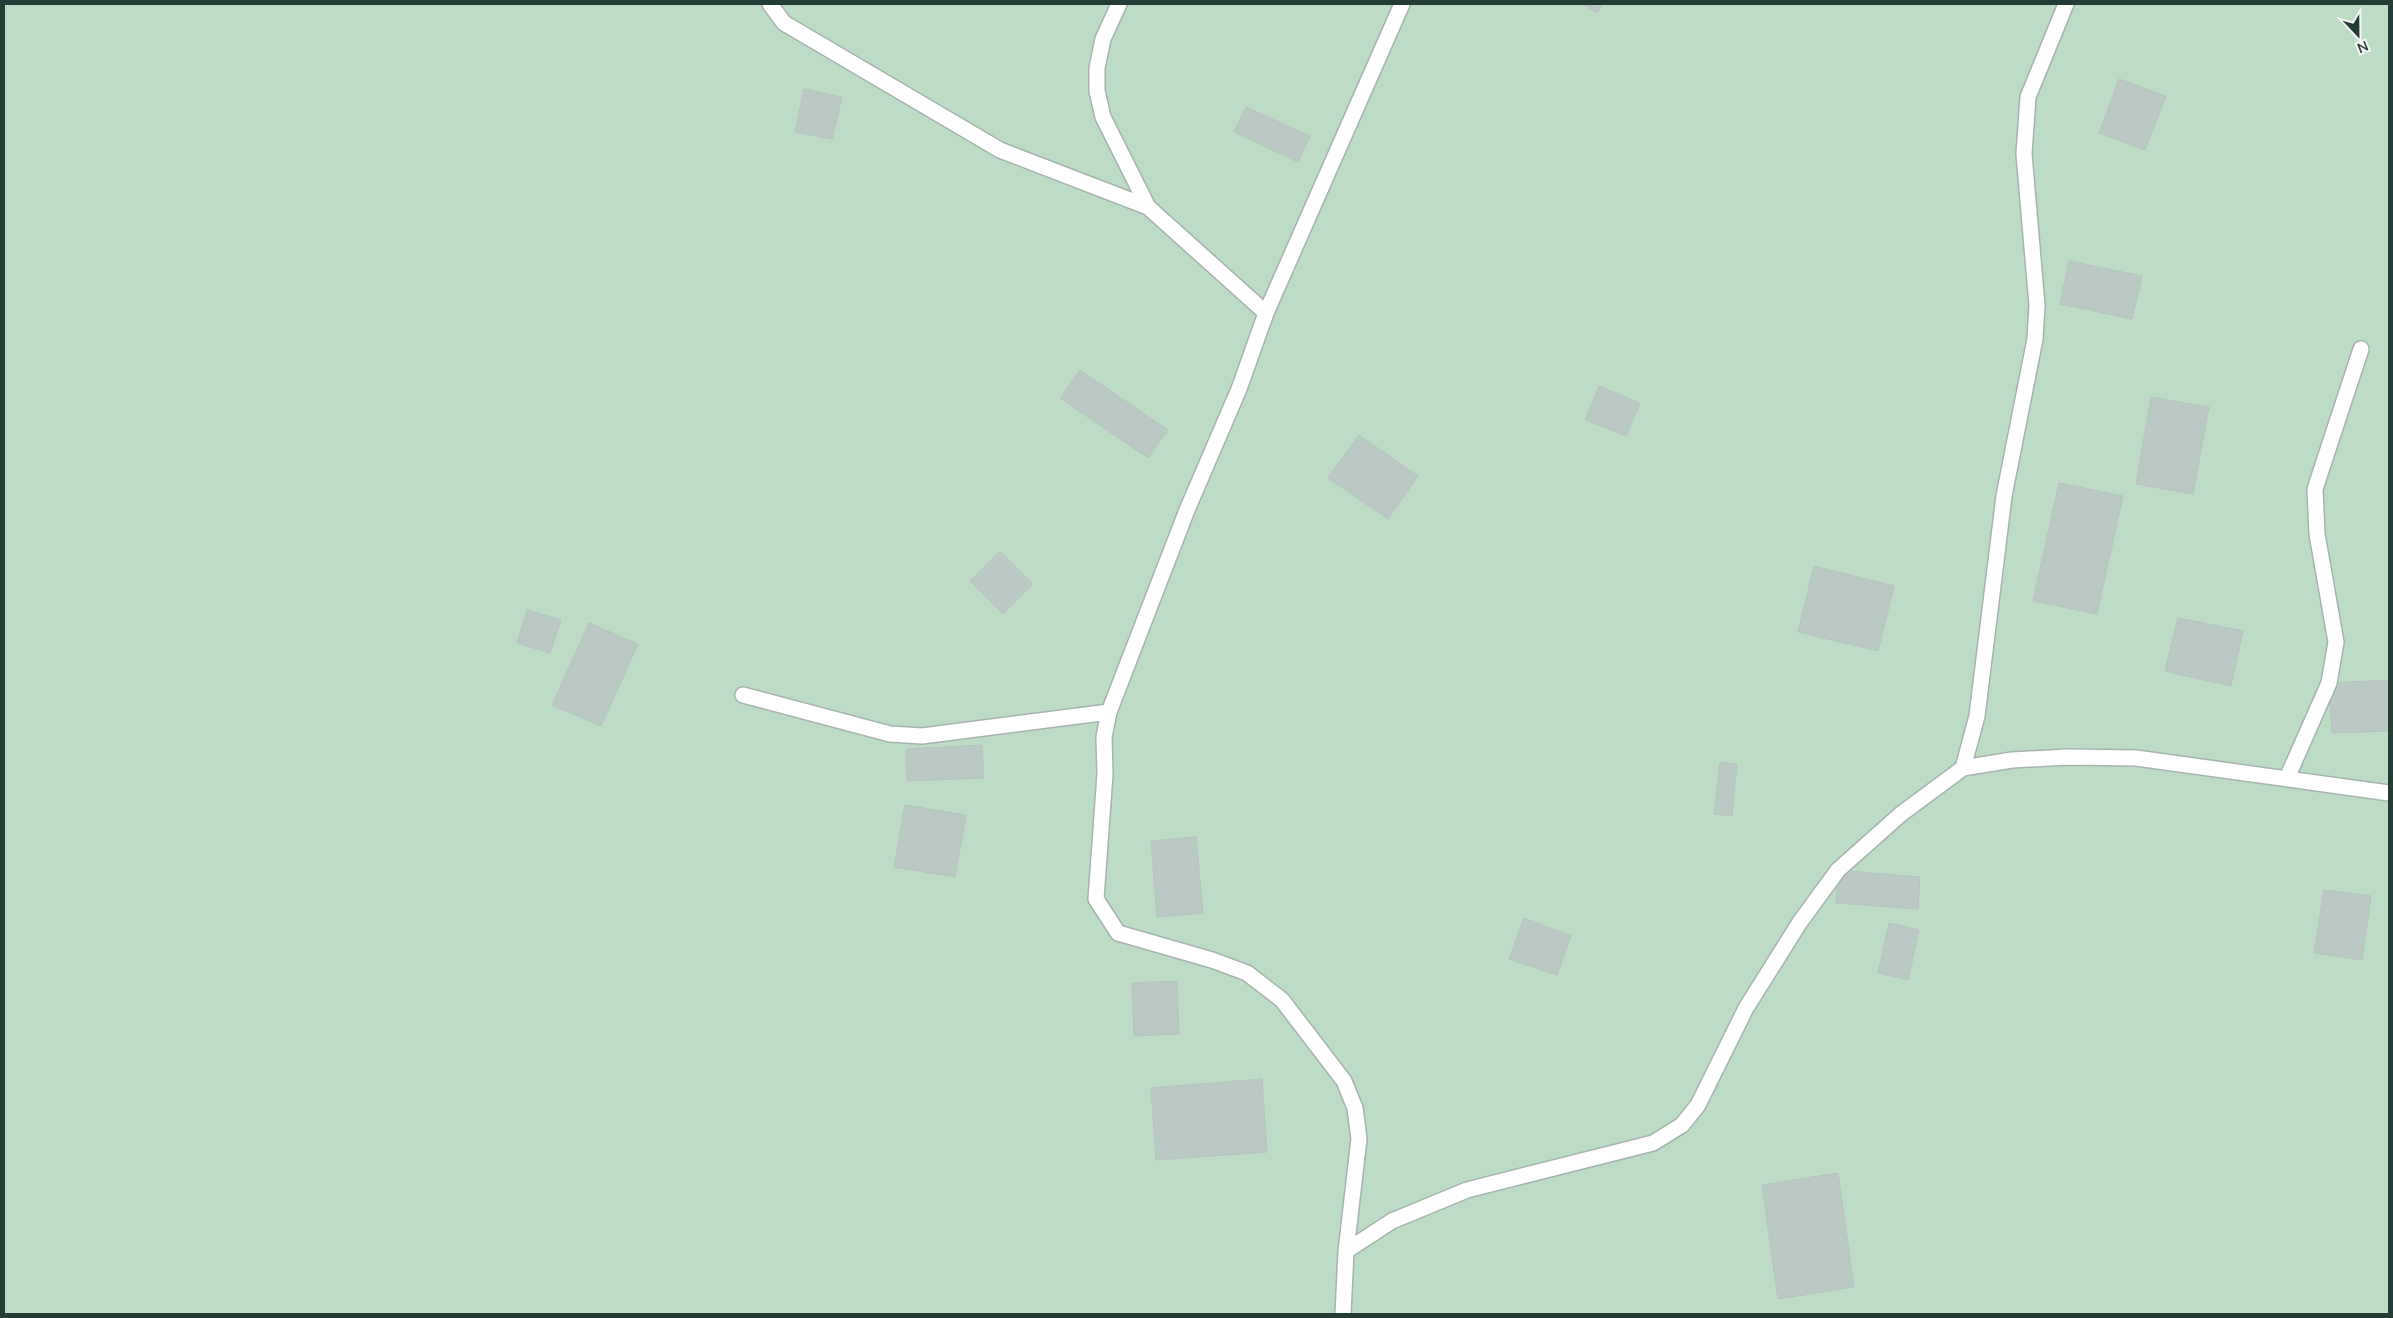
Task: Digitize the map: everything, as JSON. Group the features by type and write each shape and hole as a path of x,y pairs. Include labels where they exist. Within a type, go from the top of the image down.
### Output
{"street":[{"path":"770,4 784,23 1000,150 1148,206"},
{"path":"1119,4 1103,39 1097,68 1097,91 1103,117 1148,206 1266,313"},
{"path":"1343,1314 1346,1251 1359,1139 1355,1108 1344,1081 1282,1000 1247,973 1212,960 1118,933 1096,899 1105,774 1104,737 1109,712 1187,510 1239,389 1266,313 1402,4"},
{"path":"1963,768 1978,716 2004,496 2035,339 2037,305 2024,154 2028,97 2066,4"},
{"path":"2287,778 2329,683 2336,642 2317,534 2315,489 2361,349"},
{"path":"743,695 890,734 922,736 1109,712"},
{"path":"1346,1251 1392,1221 1467,1190 1653,1143 1682,1125 1698,1105 1746,1008 1800,922 1838,870 1901,814 1963,768 2012,760 2067,757 2136,758 2389,793"}],"green space":[{"path":"4,4 2389,4 2389,1314 4,1314"}],"building":[{"path":"1582,4 1603,4 1597,13"},
{"path":"2119,79 2166,96 2145,150 2099,133"},
{"path":"804,89 842,97 832,139 795,132"},
{"path":"1246,107 1310,136 1298,162 1234,132"},
{"path":"2069,261 2142,276 2132,319 2060,304"},
{"path":"1080,370 1168,430 1148,458 1060,398"},
{"path":"1599,386 1640,403 1626,436 1585,420"},
{"path":"2151,397 2209,407 2193,494 2136,484"},
{"path":"1359,435 1418,476 1388,519 1328,478"},
{"path":"2059,483 2123,496 2097,614 2033,601"},
{"path":"1000,551 1033,584 1003,614 970,581"},
{"path":"1814,566 1894,586 1878,651 1798,632"},
{"path":"527,610 561,620 550,653 517,643"},
{"path":"2178,618 2243,631 2231,686 2165,671"},
{"path":"589,623 638,644 601,726 552,705"},
{"path":"2389,680 2389,731 2332,733 2329,683"},
{"path":"982,745 984,778 907,781 906,749"},
{"path":"1720,762 1737,764 1732,816 1714,814"},
{"path":"905,805 966,815 955,877 894,867"},
{"path":"1196,837 1203,913 1157,917 1151,841"},
{"path":"1838,870 1920,877 1918,909 1836,903"},
{"path":"2324,890 2371,896 2362,960 2314,953"},
{"path":"1524,918 1571,936 1557,975 1509,959"},
{"path":"1889,923 1919,930 1908,980 1878,973"},
{"path":"1177,981 1179,1034 1134,1036 1132,983"},
{"path":"1262,1079 1267,1152 1156,1160 1151,1088"},
{"path":"1838,1173 1854,1287 1778,1299 1762,1185"}]}
